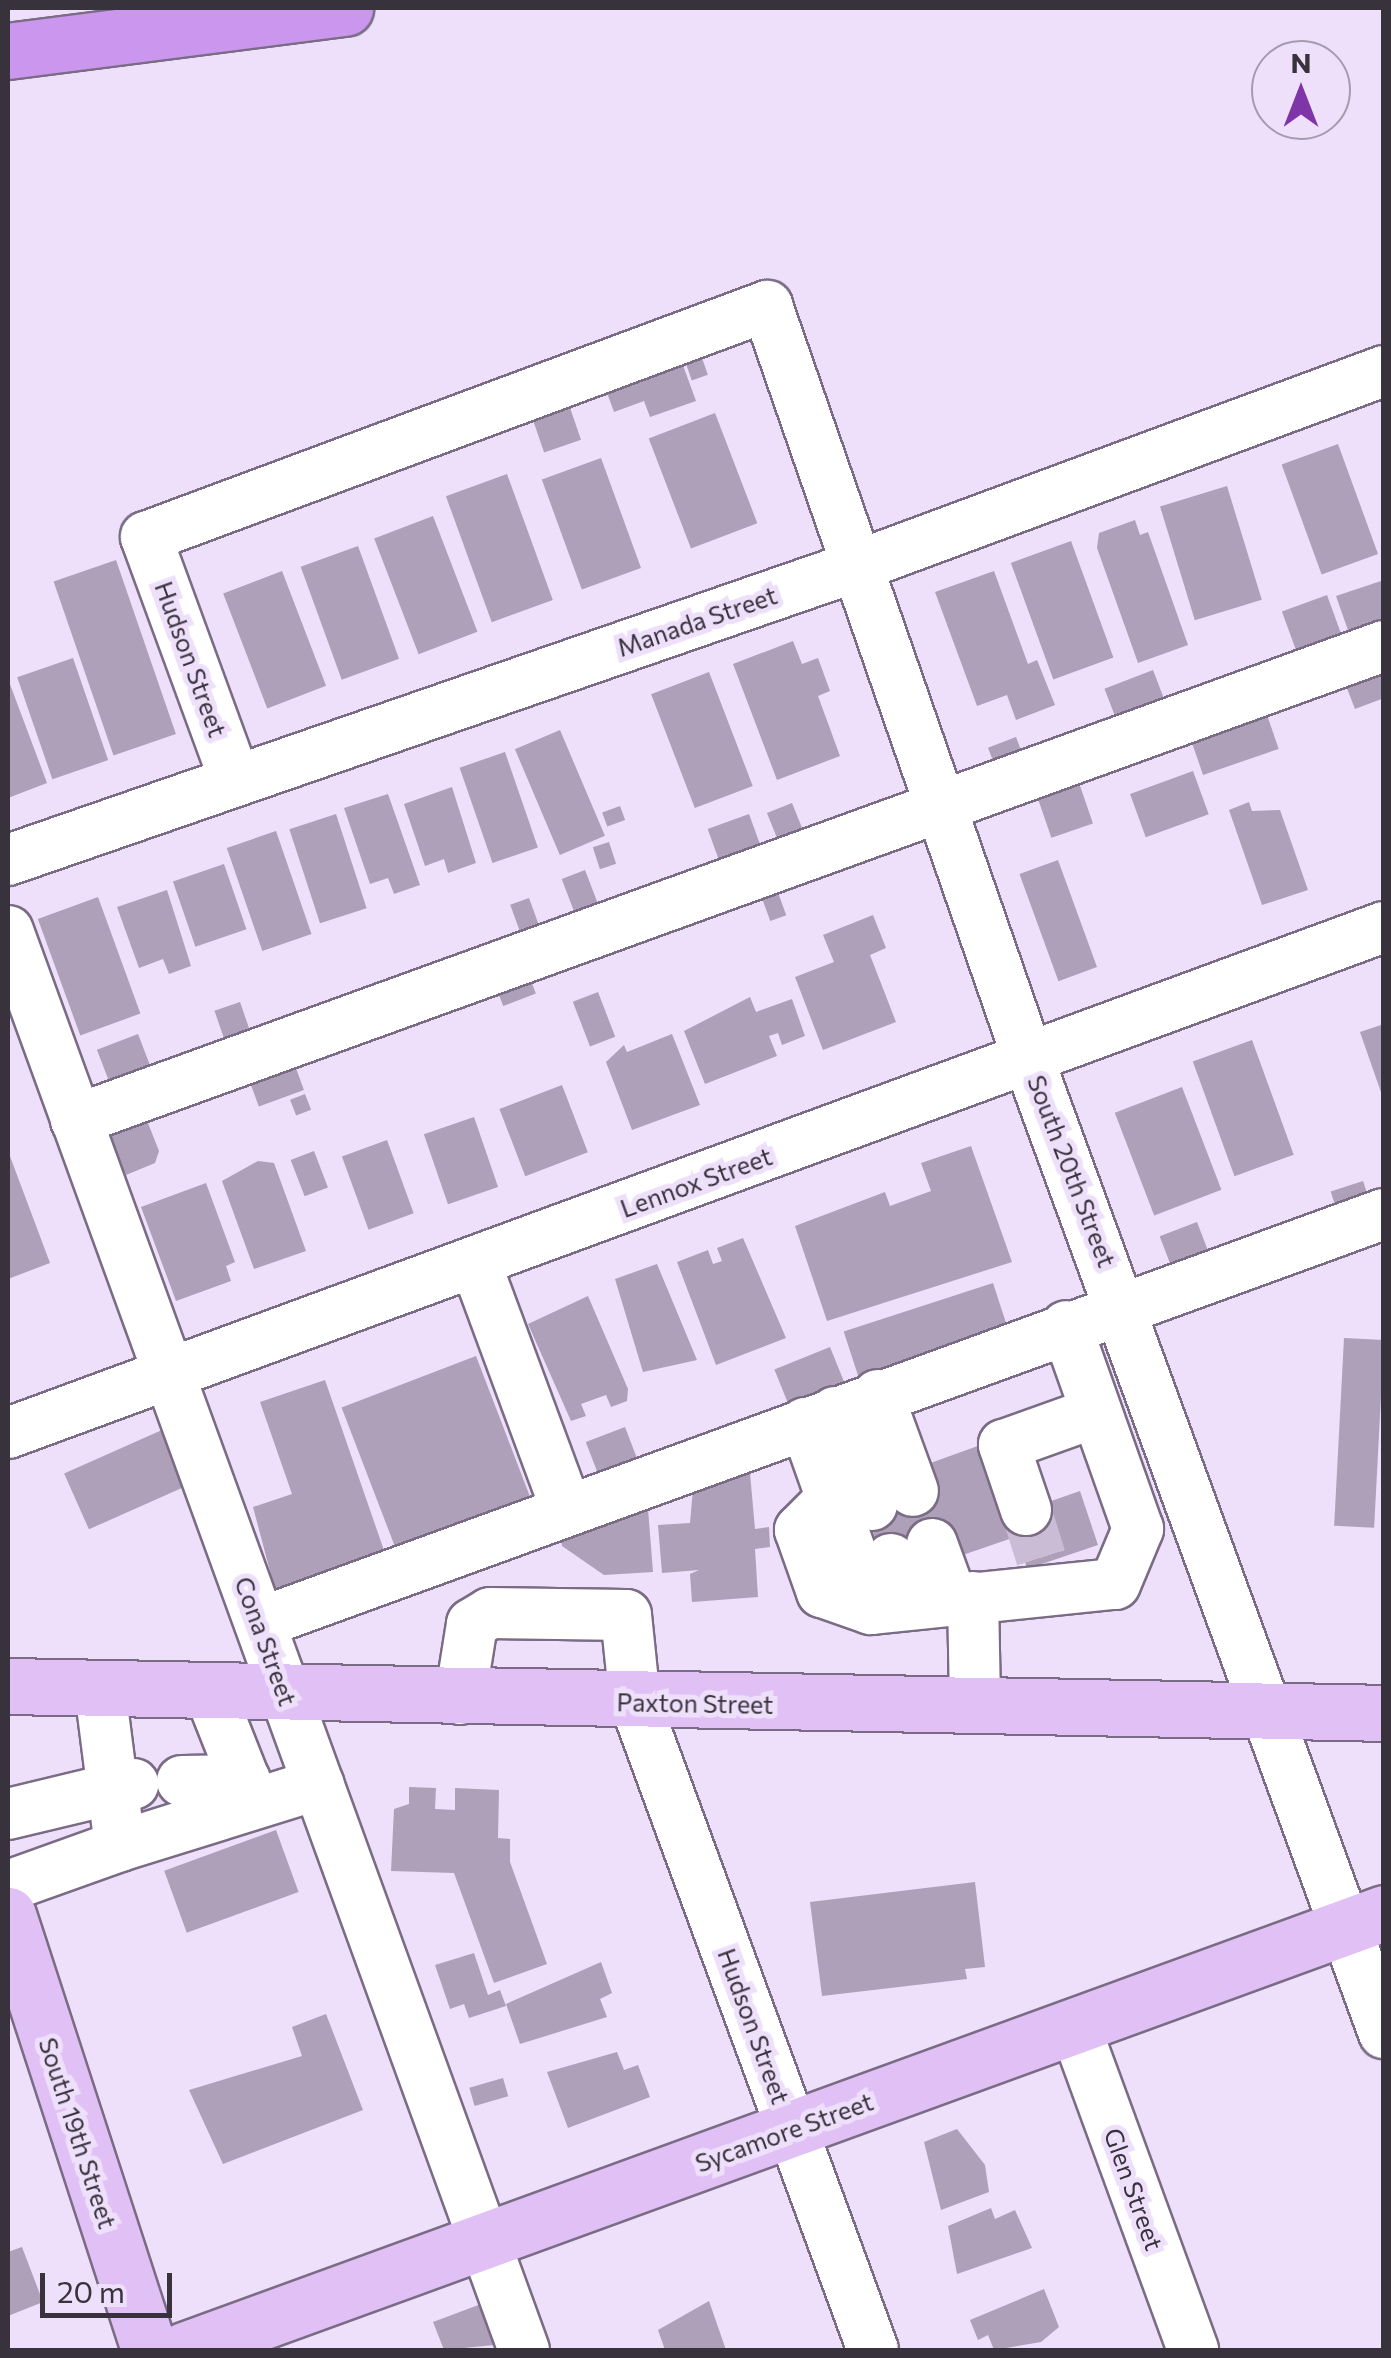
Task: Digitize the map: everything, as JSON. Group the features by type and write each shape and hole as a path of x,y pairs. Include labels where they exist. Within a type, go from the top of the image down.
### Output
{"highway":[{"path":"8,52 345,8"}],"main road":[{"name":"Paxton Street","path":"8,1686 286,1696 1384,1713"},
{"name":"South 19th Street","path":"8,1915 149,2350"},
{"name":"Sycamore Street","path":"184,2350 1365,1920"}],"street":[{"name":"Hudson Street","path":"235,780 146,537 768,306"},
{"name":"South 20th Street","path":"768,306 1029,1061 1124,1304 1268,1713 1365,1920 1384,2033"},
{"name":"Manada Street","path":"8,860 860,565 1384,371"},
{"path":"76,1120 1384,646"},
{"name":"Lennox Street","path":"8,1433 1029,1061 1384,927"},
{"name":"Cona Street","path":"8,931 524,2350"},
{"path":"260,1624 1124,1304 1384,1214"},
{"path":"475,1262 567,1511"},
{"path":"921,1586 1061,1574 1115,1584 1138,1529 1066,1326"},
{"path":"840,1410 872,1498 921,1586 975,1706"},
{"path":"840,1410 872,1498"},
{"path":"1038,1506 1004,1445 1096,1412"},
{"name":"Hudson Street","path":"460,1699 472,1624 522,1607 593,1608 626,1615 635,1702 872,2350"},
{"path":"100,1689 120,1784 120,1846"},
{"path":"210,1693 249,1792"},
{"path":"182,1782 249,1792 319,1784"},
{"path":"8,1814 120,1784"},
{"path":"8,1886 120,1846 249,1792"},
{"name":"Glen Street","path":"1075,2026 1192,2350"}],"building":[{"path":"701,355 708,375 692,380 685,361"},
{"path":"680,357 696,401 650,417 644,401 614,412 602,379"},
{"path":"568,402 581,440 544,453 531,415"},
{"path":"715,413 757,523 691,549 649,438"},
{"path":"1338,444 1378,554 1322,574 1282,465"},
{"path":"601,458 641,568 582,589 542,480"},
{"path":"507,474 553,600 492,622 446,496"},
{"path":"1227,486 1262,600 1195,620 1160,506"},
{"path":"433,516 477,632 419,654 374,539"},
{"path":"1135,520 1140,535 1148,532 1188,645 1138,663 1097,548 1099,533"},
{"path":"1071,541 1113,658 1053,679 1011,563"},
{"path":"358,546 399,659 342,680 301,567"},
{"path":"116,560 176,734 114,755 54,581"},
{"path":"282,571 326,686 267,708 223,594"},
{"path":"994,571 1028,664 1037,660 1055,705 1016,720 1007,695 977,706 935,592"},
{"path":"1381,581 1384,624 1350,636 1336,596"},
{"path":"1327,595 1343,639 1298,656 1282,611"},
{"path":"793,641 802,664 818,658 830,691 818,696 840,756 777,780 733,664"},
{"path":"73,658 108,760 52,779 17,677"},
{"path":"1384,663 1384,698 1355,709 1343,678"},
{"path":"1153,670 1167,706 1118,725 1104,689"},
{"path":"709,672 753,786 695,808 651,694"},
{"path":"8,679 47,783 8,798"},
{"path":"1266,712 1279,749 1203,775 1190,738"},
{"path":"560,730 605,836 560,855 515,749"},
{"path":"1016,737 1025,760 997,771 988,748"},
{"path":"505,752 538,847 492,863 460,768"},
{"path":"1193,771 1209,814 1146,837 1130,794"},
{"path":"1078,780 1093,823 1051,838 1036,794"},
{"path":"452,787 476,863 448,873 444,859 425,866 404,804"},
{"path":"388,794 420,885 394,894 388,878 370,884 344,808"},
{"path":"1249,802 1252,811 1280,810 1308,890 1262,905 1229,810"},
{"path":"792,803 807,841 782,851 767,813"},
{"path":"620,806 625,820 607,827 602,812"},
{"path":"336,814 367,908 320,923 289,829"},
{"path":"749,814 762,850 721,865 708,829"},
{"path":"276,831 311,934 262,951 227,848"},
{"path":"609,842 616,864 600,869 593,847"},
{"path":"1058,860 1097,967 1058,981 1019,874"},
{"path":"224,864 246,929 195,947 173,882"},
{"path":"585,870 600,909 577,918 562,879"},
{"path":"776,887 786,915 770,921 760,893"},
{"path":"167,890 191,966 169,974 163,959 139,968 117,907"},
{"path":"98,897 140,1014 80,1035 38,919"},
{"path":"529,898 542,934 523,941 510,905"},
{"path":"873,915 886,948 870,955 896,1022 823,1050 795,977 834,962 823,935"},
{"path":"528,973 536,994 503,1006 495,986"},
{"path":"598,992 615,1037 590,1046 573,1002"},
{"path":"750,997 756,1012 792,999 805,1036 782,1045 778,1033 769,1036 777,1056 705,1084 684,1031"},
{"path":"240,1002 253,1040 227,1049 214,1011"},
{"path":"1384,1024 1384,1098 1383,1098 1360,1032"},
{"path":"138,1034 154,1076 113,1092 97,1050"},
{"path":"672,1034 700,1105 632,1130 606,1062 624,1045 627,1052"},
{"path":"1252,1040 1294,1155 1235,1176 1193,1062"},
{"path":"293,1060 304,1090 259,1106 248,1076"},
{"path":"562,1085 588,1152 525,1176 499,1109"},
{"path":"1182,1087 1221,1190 1154,1215 1115,1113"},
{"path":"305,1094 311,1110 296,1116 290,1100"},
{"path":"144,1113 159,1151 155,1163 126,1175 107,1127"},
{"path":"474,1117 498,1187 448,1204 424,1134"},
{"path":"387,1140 414,1213 369,1230 342,1156"},
{"path":"971,1146 1012,1262 827,1321 795,1226 885,1192 890,1206 931,1191 921,1163"},
{"path":"8,1151 50,1263 8,1279"},
{"path":"314,1151 328,1187 305,1196 291,1160"},
{"path":"258,1161 274,1163 306,1251 254,1269 222,1181"},
{"path":"1363,1181 1369,1200 1337,1211 1331,1192"},
{"path":"206,1183 235,1262 226,1266 231,1281 176,1301 141,1207"},
{"path":"1197,1222 1212,1261 1175,1276 1160,1236"},
{"path":"743,1238 786,1338 716,1365 677,1262 708,1250 713,1264 722,1261 717,1248"},
{"path":"657,1264 697,1360 643,1372 615,1279"},
{"path":"993,1283 1008,1330 859,1378 844,1332"},
{"path":"588,1296 628,1389 627,1401 611,1407 606,1395 581,1404 586,1416 571,1421 528,1324"},
{"path":"1344,1338 1384,1340 1374,1528 1334,1526"},
{"path":"830,1347 845,1385 790,1407 774,1369"},
{"path":"476,1356 533,1504 399,1556 342,1408"},
{"path":"325,1380 387,1559 279,1605 253,1507 292,1494 260,1402"},
{"path":"171,1426 196,1482 89,1529 64,1474"},
{"path":"625,1427 640,1466 601,1481 586,1442"},
{"path":"986,1443 1011,1515 1080,1491 1098,1545 1027,1569 1018,1536 957,1557 883,1561 865,1508 925,1465"},
{"path":"750,1473 755,1529 769,1527 770,1547 755,1549 758,1597 692,1602 690,1574 699,1570 662,1573 658,1525 690,1523 694,1477"},
{"path":"647,1496 653,1572 604,1575 562,1546 560,1527"},
{"path":"409,1787 436,1788 435,1809 455,1810 455,1788 499,1790 498,1838 510,1839 510,1862 547,1964 494,1983 454,1873 391,1871 394,1809 409,1804"},
{"path":"276,1830 299,1892 187,1933 164,1871"},
{"path":"975,1882 985,1967 965,1969 967,1979 822,1996 810,1902"},
{"path":"474,1953 488,1995 500,1990 506,2006 469,2018 464,2004 450,2009 435,1965"},
{"path":"601,1962 612,1993 600,1999 607,2017 520,2044 506,2004"},
{"path":"326,2014 363,2110 223,2164 189,2090 302,2056 292,2027"},
{"path":"617,2052 624,2070 638,2065 650,2097 568,2128 547,2072"},
{"path":"503,2078 508,2096 475,2106 469,2088"},
{"path":"957,2129 985,2165 989,2192 941,2210 924,2142"},
{"path":"991,2208 995,2219 1015,2210 1032,2248 957,2274 948,2226"},
{"path":"22,2247 43,2302 8,2316 8,2252"},
{"path":"1044,2289 1059,2327 1041,2342 994,2350 988,2335 978,2340 970,2320"},
{"path":"489,2301 504,2344 444,2350 433,2322"},
{"path":"709,2301 726,2350 665,2350 658,2330"}],"tunnel":[{"path":"1026,1510 1043,1564"}]}
